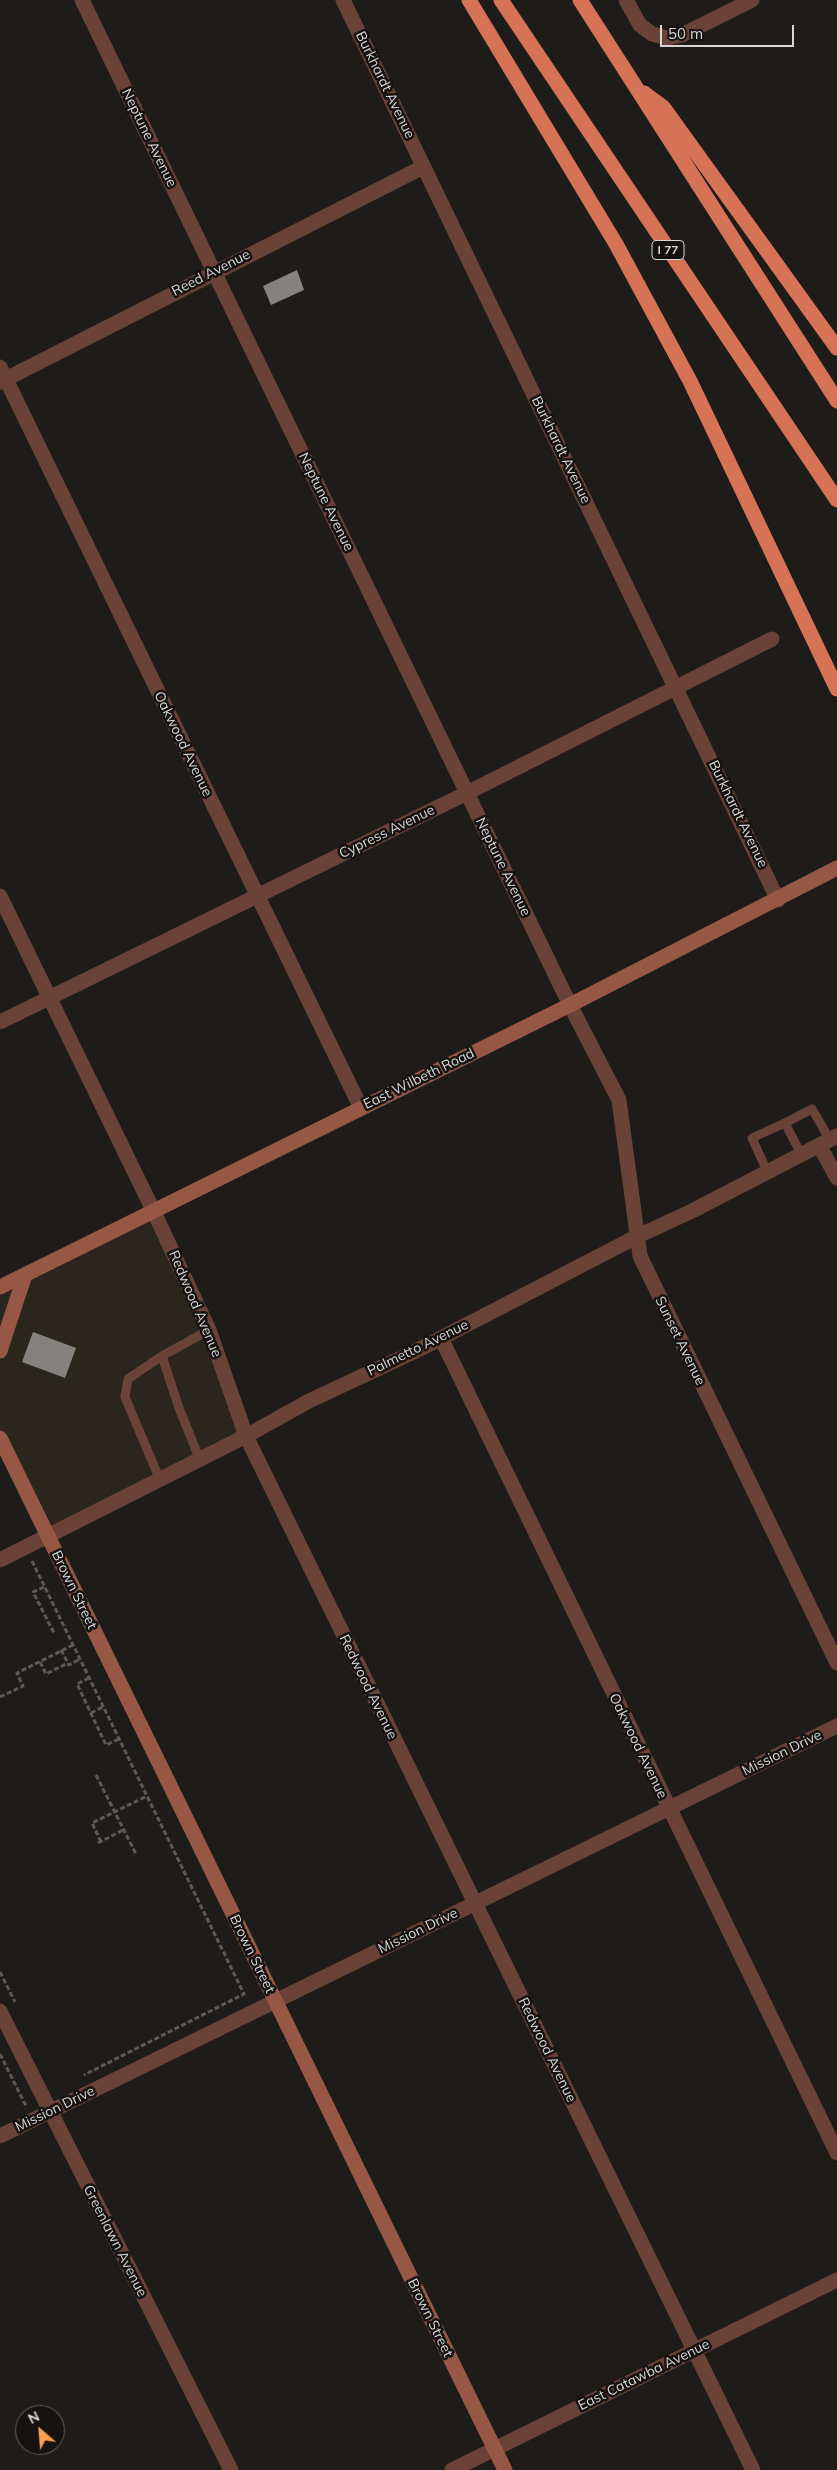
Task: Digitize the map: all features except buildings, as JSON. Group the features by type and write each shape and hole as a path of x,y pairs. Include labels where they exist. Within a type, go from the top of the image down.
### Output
{"highway":[{"path":"469,0 616,244 690,380 837,689"},
{"name":"I 77","path":"501,0 837,500"},
{"path":"580,0 837,401"},
{"path":"636,87 663,107 837,348"}],"main road":[{"name":"East Wilbeth Road","path":"0,1287 570,1005 684,945 778,900 837,868"},
{"path":"0,1351 26,1275"},
{"name":"Brown Street","path":"0,1438 505,2470"}],"street":[{"name":"Neptune Avenue","path":"82,0 570,1005"},
{"name":"Burkhardt Avenue","path":"343,0 778,900"},
{"path":"626,0 640,25 652,34 667,38 682,35 752,0"},
{"name":"Reed Avenue","path":"2,376 423,167"},
{"name":"Oakwood Avenue","path":"2,376 362,1108"},
{"name":"Cypress Avenue","path":"0,1022 467,793 772,639"},
{"name":"Redwood Avenue","path":"0,896 154,1212 209,1330 246,1436 753,2470"},
{"name":"Sunset Avenue","path":"570,1005 619,1100 640,1256 837,1663"},
{"path":"829,1140 837,1178"},
{"name":"Palmetto Avenue","path":"0,1560 200,1460 309,1401 441,1338 829,1140"},
{"name":"Oakwood Avenue","path":"441,1338 837,2153"},
{"name":"Mission Drive","path":"0,2136 274,2000 837,1726"},
{"name":"Greenlawn Avenue","path":"0,2011 231,2470"},
{"name":"East Catawba Avenue","path":"452,2470 837,2280"}],"lane":[{"path":"767,1171 752,1138 812,1108 829,1140"},
{"path":"785,1123 801,1154"},
{"path":"160,1480 125,1397 128,1379 162,1356 209,1330"},
{"path":"162,1356 179,1408 200,1460"}],"path":[{"path":"24,1565 31,1561 244,1994 75,2079"},
{"path":"44,1587 33,1592 54,1632"},
{"path":"0,1697 22,1686 17,1673 73,1645"},
{"path":"62,1650 68,1663"},
{"path":"40,1662 46,1674 80,1659"},
{"path":"89,1678 77,1684 106,1745 119,1739"},
{"path":"91,1713 103,1707"},
{"path":"96,1775 136,1854"},
{"path":"123,1830 99,1842 92,1823 147,1796"}],"shaded area":[{"path":"154,1212 246,1436 48,1537 0,1439 0,1287"}]}
